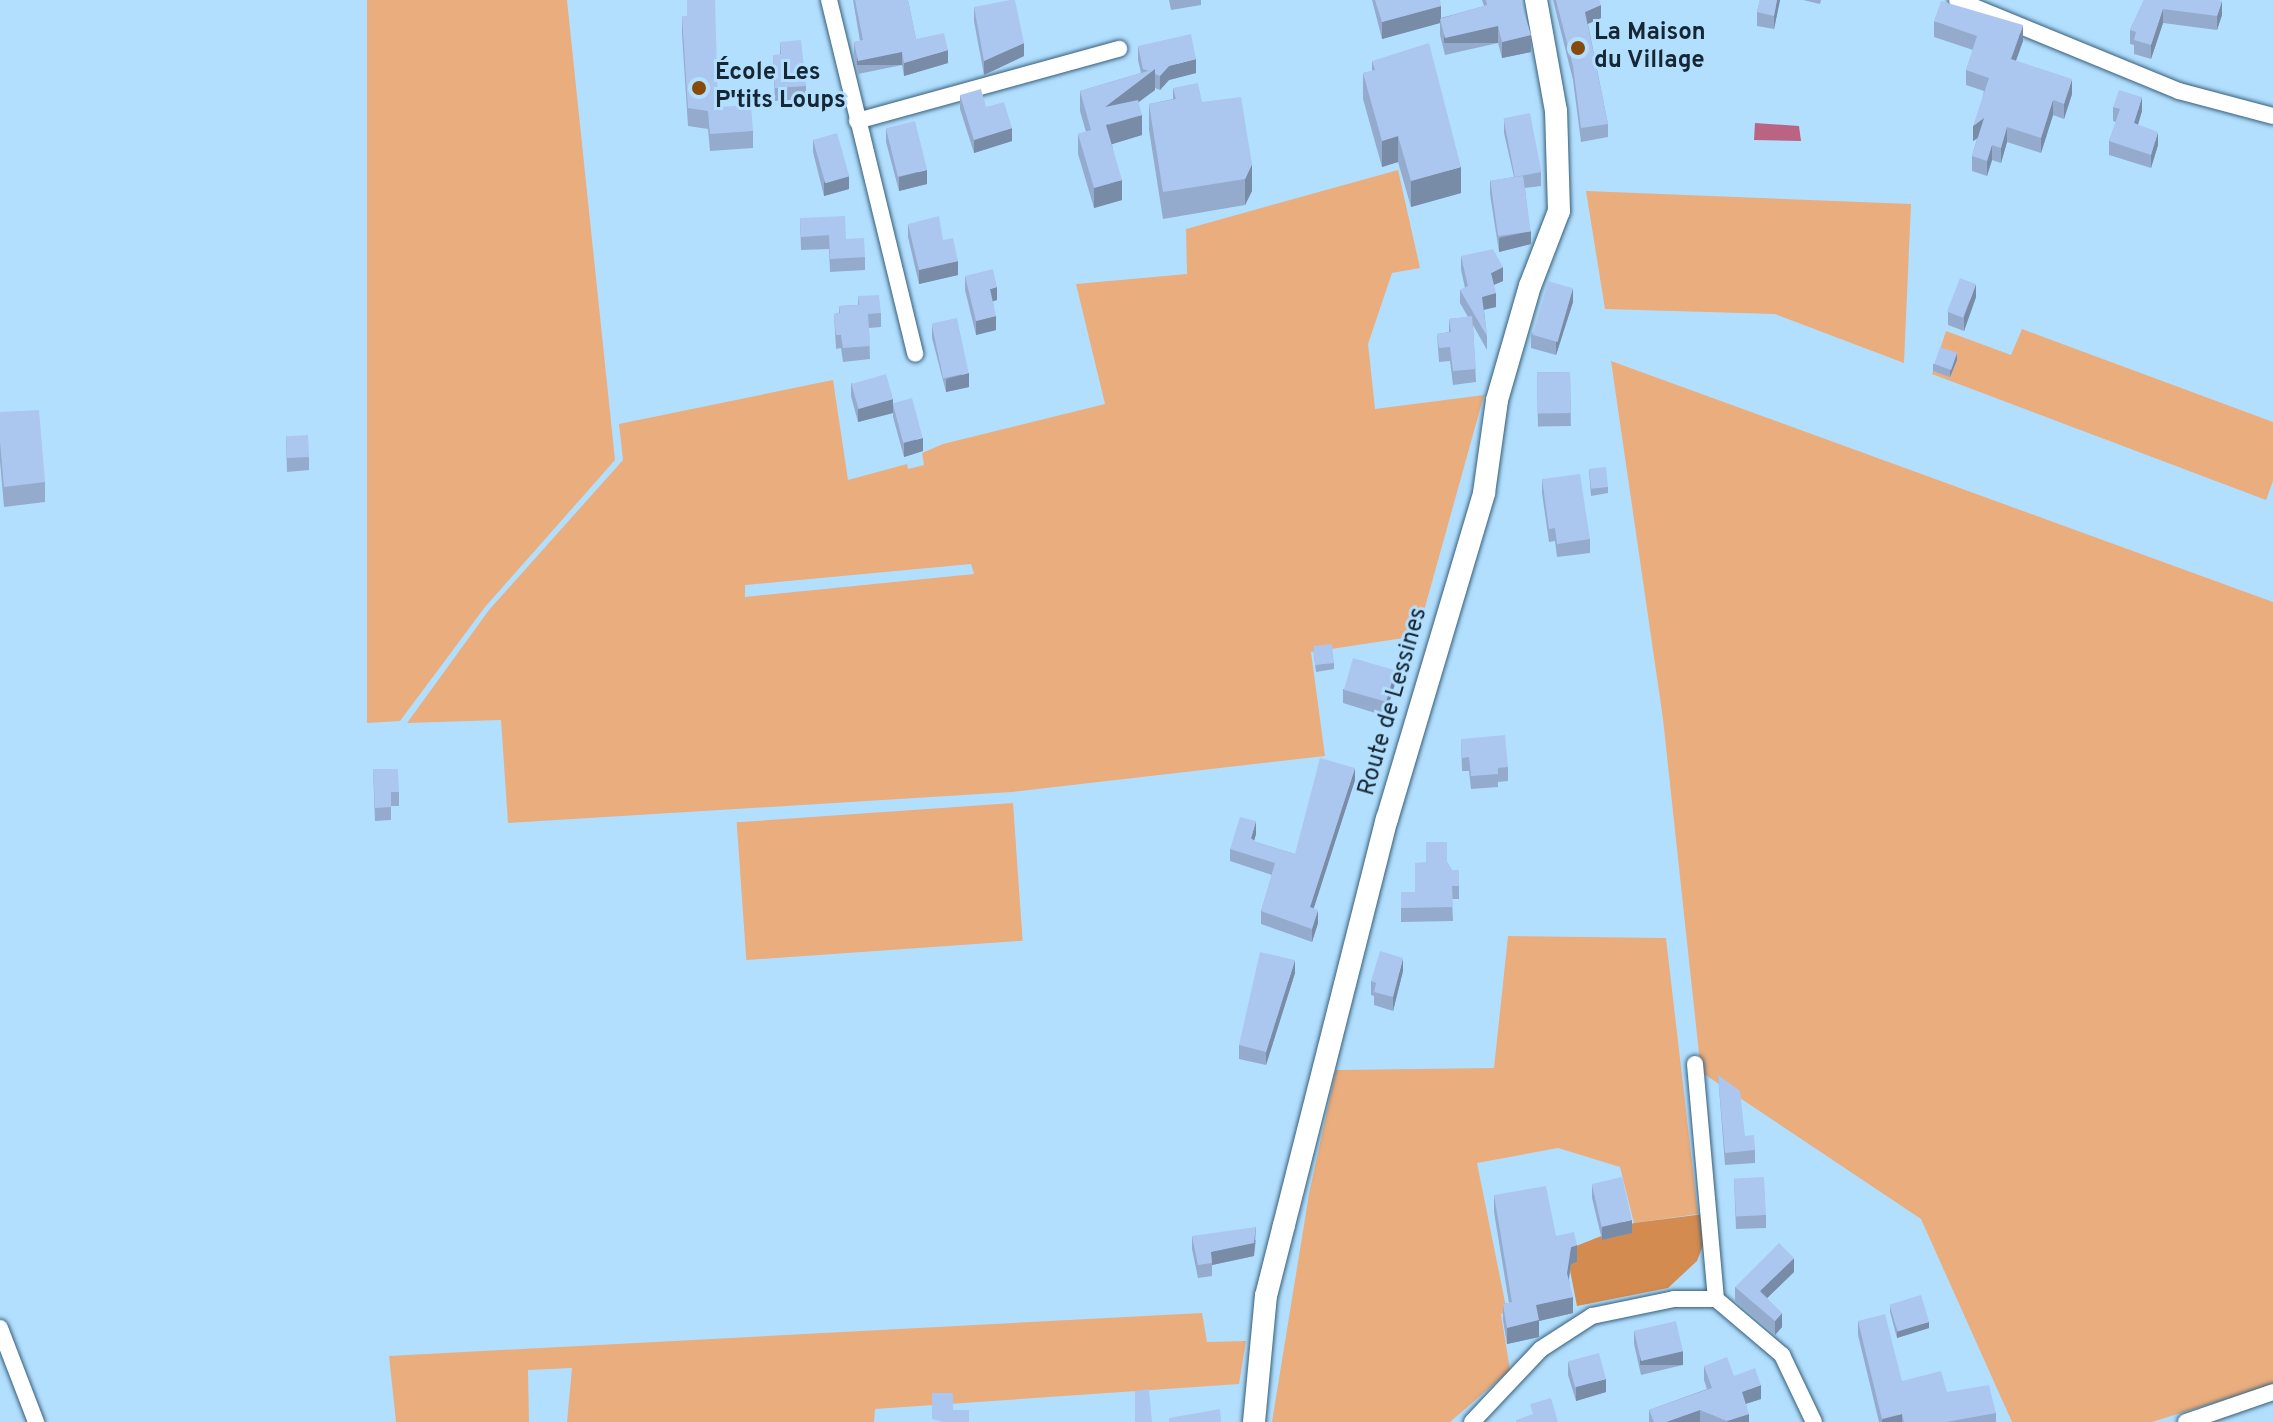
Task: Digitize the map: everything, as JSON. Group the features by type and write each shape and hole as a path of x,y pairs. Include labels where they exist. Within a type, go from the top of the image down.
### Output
{"main road":[{"name":"Route de Lessines","path":"1254,1422 1266,1296 1387,819 1484,493 1497,400 1530,286 1559,211 1556,111 1536,0"}],"street":[{"path":"829,0 915,354"},
{"path":"1957,0 2179,91 2273,116"},
{"path":"857,121 1119,49"},
{"path":"1695,1064 1716,1299"},
{"path":"1472,1422 1541,1349 1592,1316 1674,1299 1716,1299 1782,1355 1814,1422"},
{"path":"0,1328 36,1422"},
{"path":"2186,1422 2273,1392"}],"shaded area":[{"path":"367,0 567,0 615,460 485,607 400,721 367,723"},
{"path":"1755,123 1799,126 1801,141 1754,140"},
{"path":"1398,170 1420,268 1392,273 1368,344 1375,409 1484,395 1417,636 1311,652 1325,756 1012,792 508,823 501,720 407,723 489,610 623,460 619,424 833,380 848,480 907,464 908,469 924,465 922,453 943,444 1105,404 1076,284 1187,274 1186,229","holes":["971,564 974,574 745,597 745,585"]},
{"path":"1586,191 1911,204 1904,363 1775,314 1605,309"},
{"path":"2022,329 2273,422 2273,481 2266,500 1932,374 1946,331 2011,355"},
{"path":"1611,361 2273,602 2273,1384 2152,1422 2012,1422 1921,1219 1701,1072 1663,719"},
{"path":"1013,803 1023,941 746,960 737,822"},
{"path":"1508,936 1666,938 1698,1214 1634,1223 1620,1167 1558,1148 1477,1163 1507,1312 1501,1314 1510,1370 1450,1422 1272,1422 1309,1194 1336,1070 1494,1068"},
{"path":"1704,1214 1705,1240 1697,1261 1668,1288 1577,1306 1566,1250 1634,1223"},
{"path":"1202,1313 1207,1342 1246,1341 1239,1384 875,1409 874,1422 567,1422 572,1368 528,1370 529,1422 396,1422 389,1356"}],"building":[{"path":"687,0 715,0 718,107 751,105 753,131 710,134 708,111 688,108 682,16 687,16"},
{"path":"855,0 908,0 916,39 944,33 948,50 904,63 902,52 858,61 854,42 863,40"},
{"path":"1015,0 1024,43 984,61 974,7"},
{"path":"1375,0 1440,0 1441,6 1382,22"},
{"path":"1486,0 1520,0 1531,35 1502,42 1498,26 1445,38 1440,19 1487,5"},
{"path":"1556,0 1599,0 1601,5 1585,12 1608,124 1581,128 1573,66"},
{"path":"1760,0 1777,0 1774,16 1757,12"},
{"path":"2144,0 2222,1 2217,16 2163,9 2151,45 2134,40 2136,32 2130,30"},
{"path":"1941,1 2023,25 2011,59 2072,79 2064,104 2053,100 2041,138 2007,127 2001,148 1992,145 1987,161 1972,156 1984,118 1973,126 1989,78 1966,70 1977,36 1934,21"},
{"path":"1191,34 1196,59 1169,66 1160,76 1155,74 1155,69 1143,69 1138,46"},
{"path":"801,40 806,86 775,88 773,55 781,54 780,42"},
{"path":"1429,43 1461,167 1411,181 1398,136 1382,141 1363,73 1375,70 1372,61"},
{"path":"1155,69 1105,107 1138,100 1142,115 1106,125 1122,180 1094,188 1078,134 1091,130 1080,91"},
{"path":"1198,83 1202,102 1241,97 1252,164 1245,179 1163,192 1149,104 1176,99 1173,88"},
{"path":"981,89 986,107 1004,102 1012,128 974,140 960,95"},
{"path":"2119,90 2142,97 2134,123 2158,132 2151,155 2109,141 2120,109 2113,107"},
{"path":"1530,113 1541,172 1515,177 1503,118"},
{"path":"915,121 927,170 898,177 886,128"},
{"path":"837,133 849,176 825,183 813,140"},
{"path":"1523,176 1531,231 1498,236 1490,181"},
{"path":"845,216 846,239 864,238 865,257 830,259 829,235 801,237 800,218"},
{"path":"939,216 943,240 953,238 958,261 919,270 908,224"},
{"path":"1493,249 1503,267 1491,273 1496,293 1482,297 1487,336 1460,290 1468,286 1461,256"},
{"path":"993,269 997,287 990,289 996,316 976,321 965,276"},
{"path":"1960,278 1976,284 1963,318 1947,312"},
{"path":"1548,281 1573,288 1558,342 1533,335"},
{"path":"879,295 881,313 868,314 870,346 843,348 841,335 836,335 834,314 840,313 839,306 859,305 858,296"},
{"path":"1472,316 1476,369 1453,371 1450,347 1439,348 1437,334 1451,332 1449,319"},
{"path":"957,318 969,373 943,378 932,323"},
{"path":"1940,347 1957,353 1951,370 1934,364"},
{"path":"1570,372 1571,413 1538,414 1537,373"},
{"path":"886,374 893,399 859,409 851,384"},
{"path":"912,398 923,438 903,443 893,403"},
{"path":"39,410 45,482 4,487 0,412"},
{"path":"308,435 309,457 287,458 286,436"},
{"path":"1606,467 1608,487 1591,489 1589,469"},
{"path":"1580,474 1590,539 1557,544 1555,528 1549,529 1542,479"},
{"path":"1332,644 1334,663 1315,665 1313,646"},
{"path":"1353,658 1395,670 1386,702 1344,690"},
{"path":"1505,735 1508,767 1498,768 1498,774 1471,776 1469,757 1462,758 1461,739"},
{"path":"1320,758 1355,768 1310,907 1318,910 1312,929 1261,911 1275,863 1230,849 1240,817 1256,821 1251,838 1256,842 1295,854"},
{"path":"373,769 398,769 399,792 391,792 391,807 375,808"},
{"path":"1426,842 1447,842 1447,862 1452,870 1459,870 1459,886 1452,886 1453,907 1401,908 1401,892 1415,892 1415,863 1426,862"},
{"path":"1380,951 1403,958 1393,997 1374,992 1376,983 1371,981"},
{"path":"1260,952 1295,960 1266,1052 1239,1045"},
{"path":"1718,1075 1740,1091 1745,1136 1754,1135 1755,1150 1725,1153"},
{"path":"1622,1177 1632,1220 1602,1227 1592,1184"},
{"path":"1764,1177 1766,1215 1736,1217 1734,1179"},
{"path":"1546,1186 1556,1236 1574,1232 1577,1245 1571,1247 1567,1273 1573,1297 1536,1305 1539,1320 1507,1328 1503,1304 1512,1302 1494,1195"},
{"path":"1256,1227 1254,1243 1211,1252 1212,1263 1198,1265 1192,1236"},
{"path":"1779,1243 1794,1258 1760,1291 1782,1313 1775,1321 1735,1287"},
{"path":"1921,1295 1929,1322 1898,1331 1889,1305"},
{"path":"1885,1314 1902,1381 1941,1371 1947,1392 1989,1385 1996,1413 1946,1422 1904,1422 1902,1414 1882,1419 1858,1321"},
{"path":"1676,1321 1683,1351 1641,1361 1634,1331"},
{"path":"1599,1353 1606,1379 1575,1387 1568,1361"},
{"path":"1727,1357 1734,1376 1755,1368 1761,1385 1742,1392 1749,1414 1727,1421 1700,1410 1666,1422 1654,1422 1649,1410 1712,1388 1704,1366"},
{"path":"1149,1389 1152,1422 1135,1422 1135,1391"},
{"path":"932,1393 953,1393 953,1410 969,1410 969,1422 932,1419"},
{"path":"1551,1398 1558,1422 1516,1422 1533,1414 1530,1404"},
{"path":"1220,1409 1221,1422 1169,1422 1169,1418"}],"place":[{"name":"La Maison du Village","path":"1578,48"},
{"name":"École Les P'tits Loups","path":"699,88"}]}
